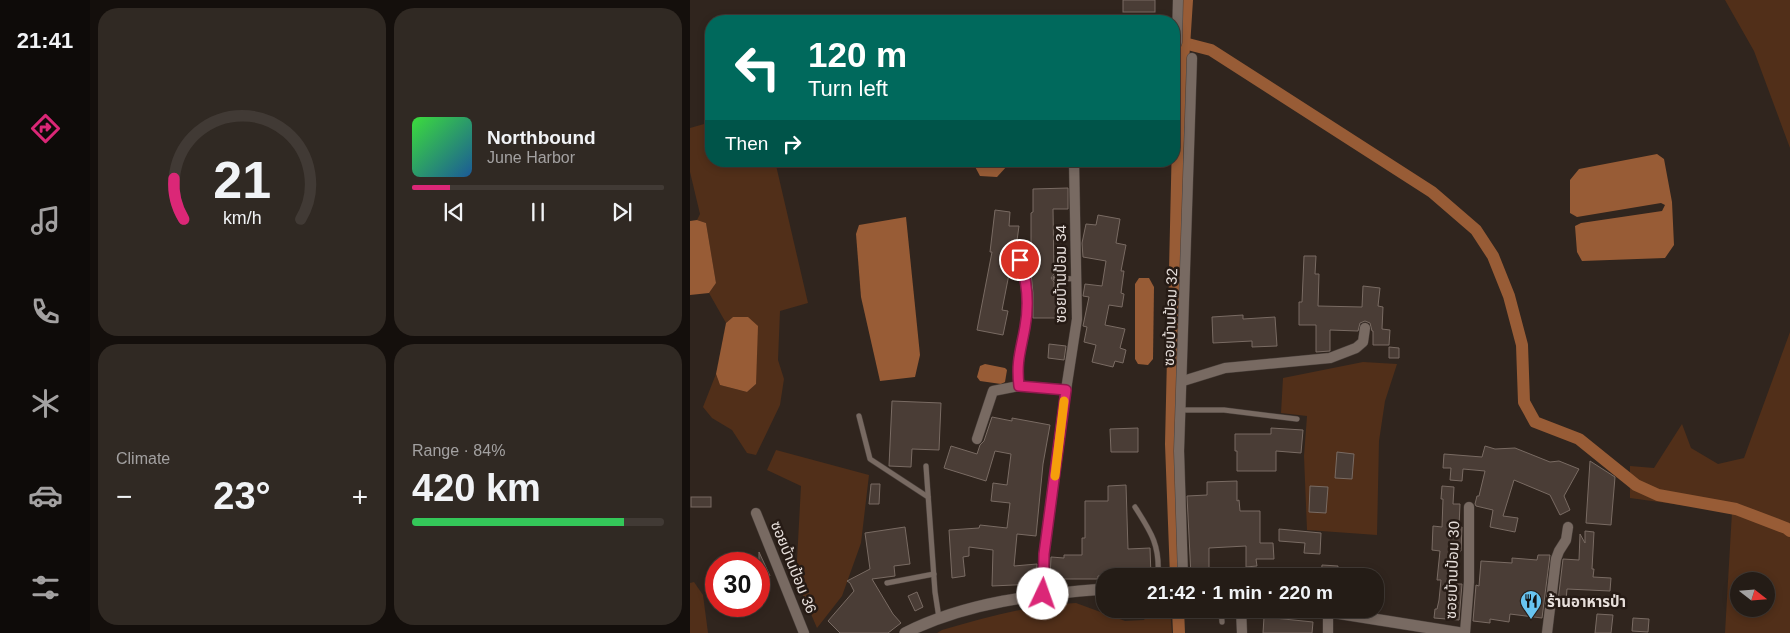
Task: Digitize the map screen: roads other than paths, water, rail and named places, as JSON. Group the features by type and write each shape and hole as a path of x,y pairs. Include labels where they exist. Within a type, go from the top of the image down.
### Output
{"street":[{"path":"1178,0 1178,15"},
{"name":"ซอยบ้านป้อม 32","path":"1183,568 1179,451 1183,382 1192,58"},
{"name":"ซอยบ้านป้อม 34","path":"1043,594 1044,554 1077,319 1074,167"},
{"path":"1019,386 1017,367 1026,312 1025,277 1020,260"},
{"path":"1183,382 1225,368 1330,358 1356,348 1363,342 1365,328"},
{"path":"977,439 993,391 1019,386 1066,390"},
{"name":"ซอยบ้านป้อม 30","path":"1463,633 1470,582 1469,507"},
{"name":"ซอยบ้านป้อม 36","path":"756,513 804,633"},
{"path":"1546,633 1556,559 1566,540 1568,527"},
{"path":"906,633 939,618 986,606 1043,594 1096,590"},
{"path":"1241,618 1242,633"},
{"path":"1328,618 1328,633"},
{"path":"1355,618 1401,628 1463,633"}],"lane":[{"path":"1055,278 1076,279"},
{"path":"1181,410 1224,410 1297,419"},
{"path":"859,416 870,459 928,497"},
{"path":"926,466 939,618"},
{"path":"1135,507 1154,537 1159,568"},
{"path":"887,583 934,574"},
{"path":"1222,618 1222,622"}],"waterway":[{"path":"1180,109 1187,0"},
{"path":"1184,43 1211,50 1432,192 1476,230 1493,256 1509,296 1522,345 1524,402 1535,422 1579,439 1636,485 1658,495 1736,509 1790,531"},
{"path":"1176,568 1171,444 1177,167"},
{"path":"1178,618 1179,633"}],"place":[{"name":"ร้านอาหารป่า","path":"1531,620"}]}
